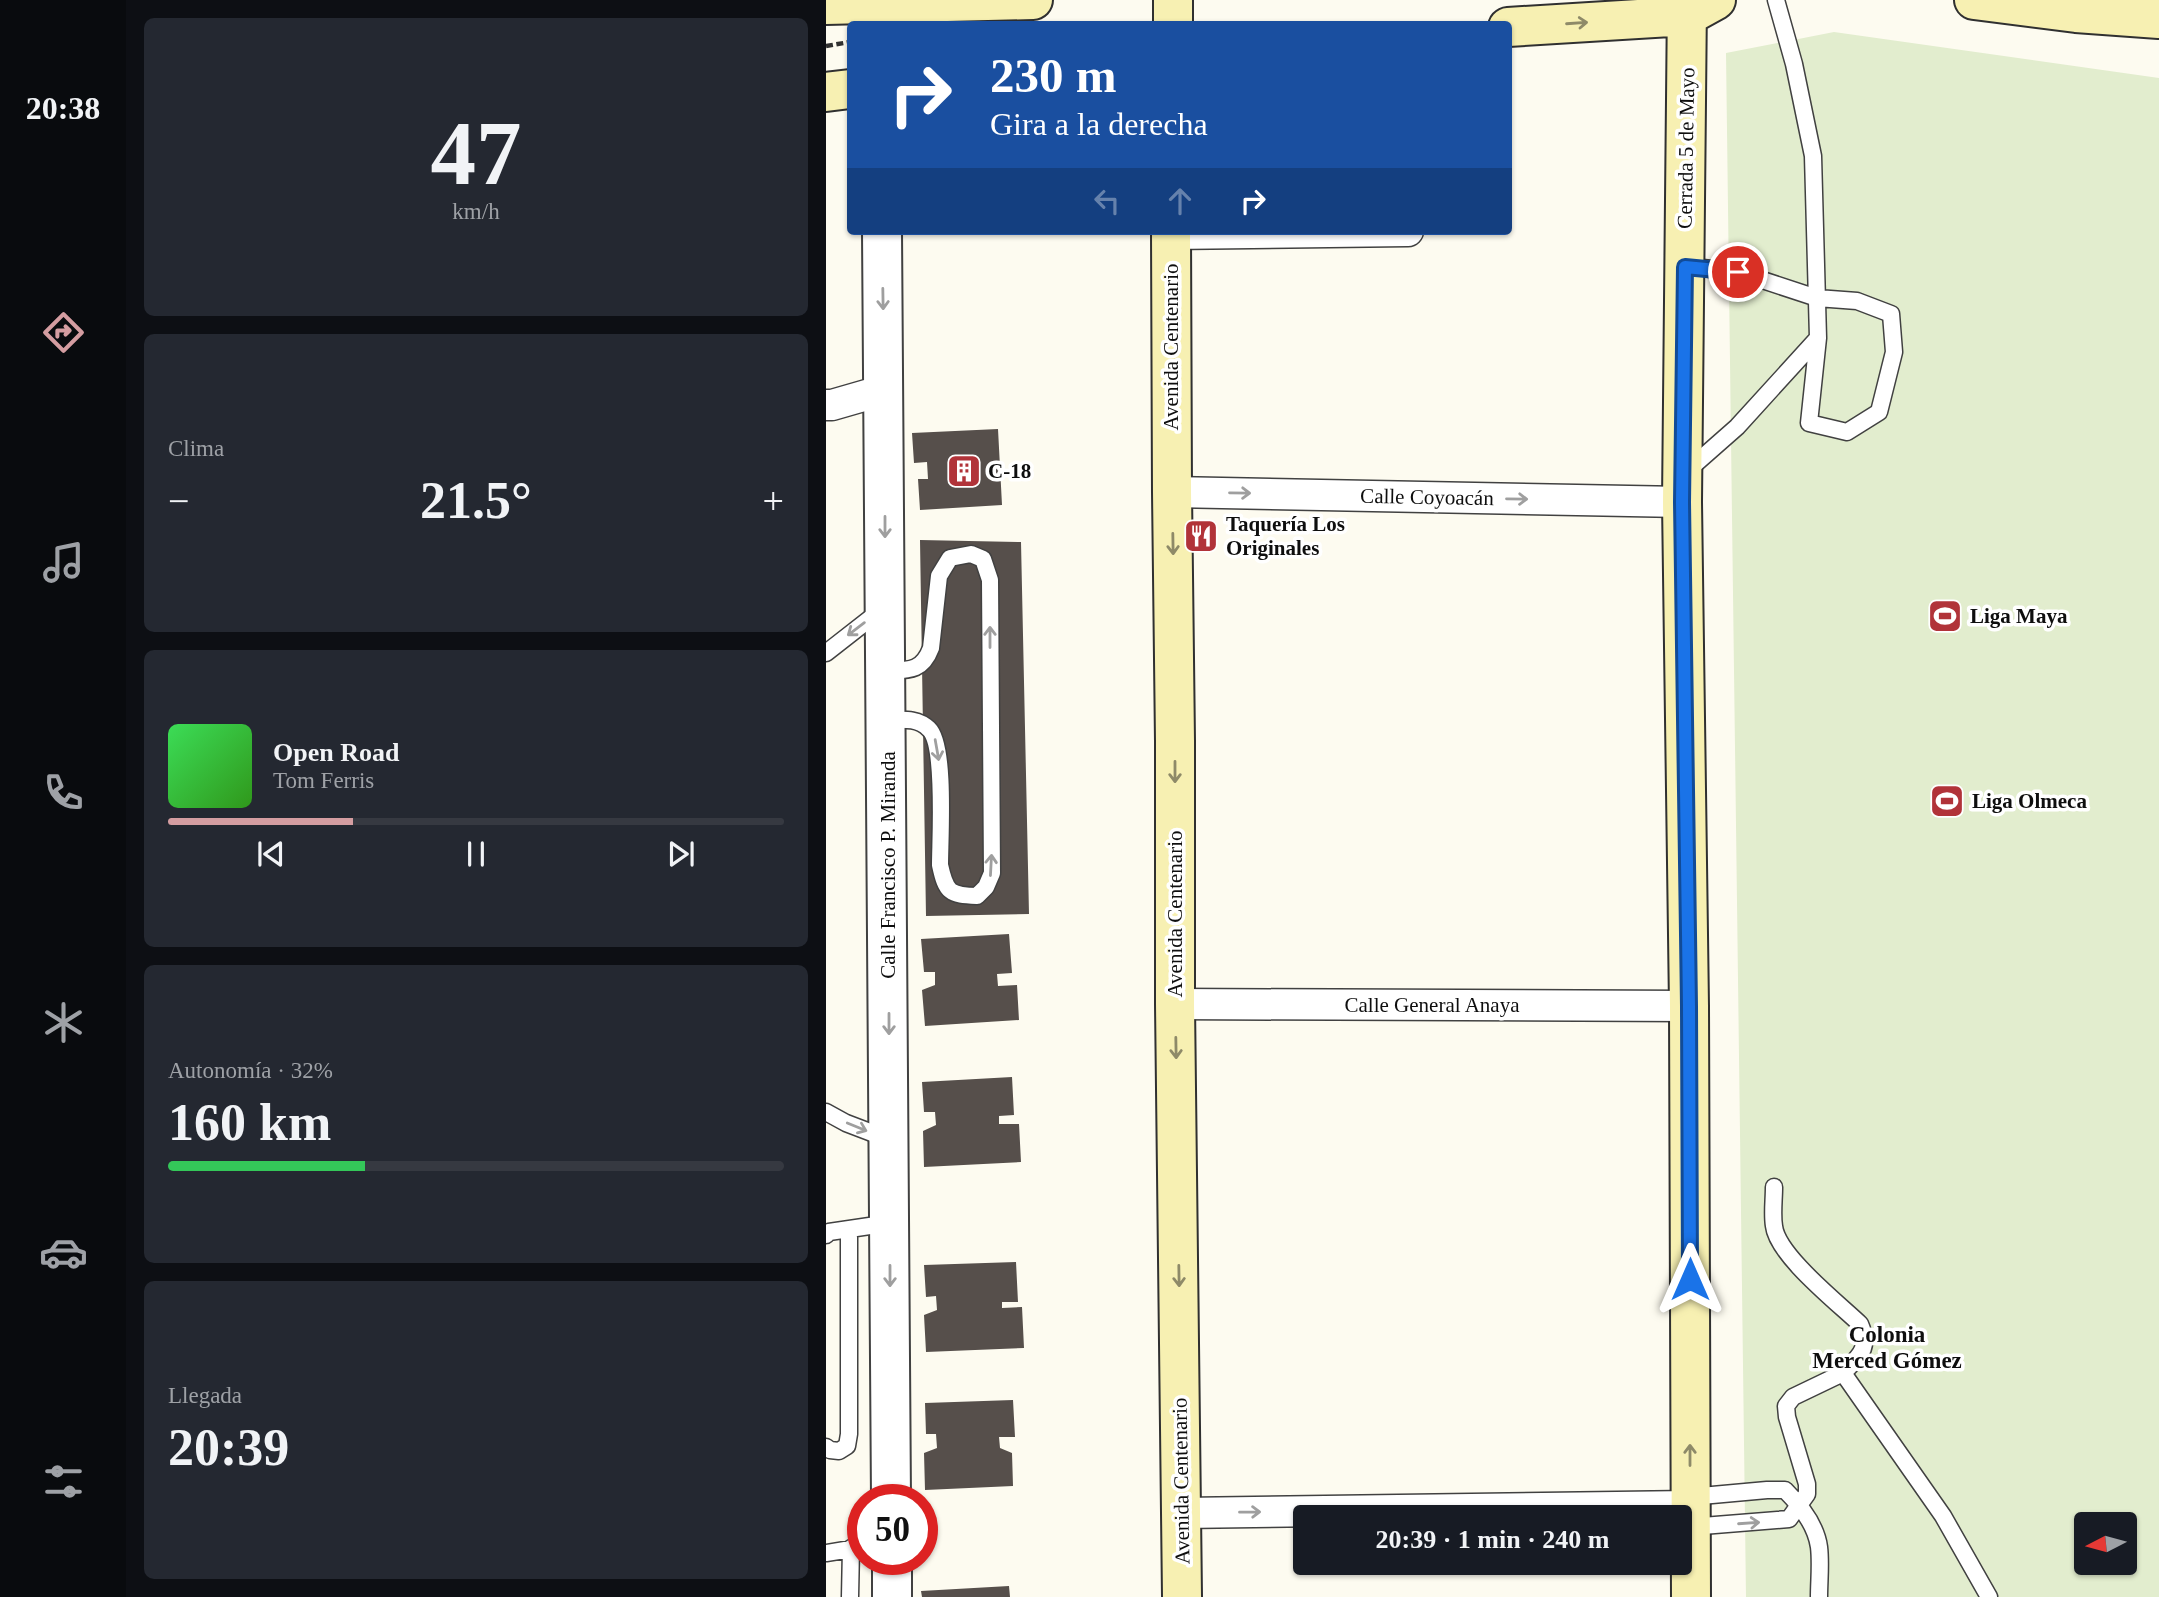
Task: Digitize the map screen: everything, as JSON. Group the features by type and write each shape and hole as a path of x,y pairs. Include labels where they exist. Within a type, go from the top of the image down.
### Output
{"main road":[{"path":"826,5 878,9 1033,0"},
{"path":"1173,0 1173,21"},
{"path":"1974,0 2067,6 2159,19"},
{"path":"1512,27 1697,5"},
{"name":"Cerrada 5 de Mayo","path":"1690,1505 1689,1006 1682,488 1685,267 1697,5"},
{"path":"826,92 847,89"},
{"name":"Avenida Centenario","path":"1171,235 1175,1003 1182,1597"},
{"name":"Cerrada 5 de Mayo","path":"1691,1575 1691,1597"}],"street":[{"name":"Calle Francisco P. Miranda","path":"883,235 891,1484"},
{"path":"826,405 884,390"},
{"name":"Calle Coyoacán","path":"1172,492 1682,488"},
{"name":"Calle General Anaya","path":"1175,1003 1689,1006"},
{"path":"1182,1513 1293,1512"},
{"path":"891,1575 892,1597"}],"lane":[{"path":"1685,267 1738,272 1817,298 1857,302 1891,314 1894,352 1879,412 1847,432 1809,423 1818,338 1817,298 1812,156 1794,64 1776,0"},
{"path":"1682,488 1818,338"},
{"path":"886,671 913,669 928,657 939,576 950,558 971,554 983,559 990,580 992,873 986,887 977,896 955,895 947,889 943,878 940,865 937,743 930,730 912,720 887,720"},
{"path":"826,653 886,607"},
{"path":"826,1112 890,1140"},
{"path":"1692,1510 1789,1519 1807,1494 1807,1484 1786,1406 1793,1397 1843,1373 1862,1353 1865,1342 1860,1324 1790,1258 1779,1243 1774,1227 1774,1187"},
{"path":"826,1235 829,1232 890,1223"},
{"path":"826,1447 839,1451 847,1446 849,1434 849,1229"},
{"path":"1843,1373 1943,1516 1989,1597"},
{"path":"1692,1509 1767,1490 1786,1490 1799,1504 1813,1528 1819,1546 1819,1597"},
{"path":"826,1553 847,1549"},
{"path":"850,1597 853,1575"}],"path":[{"path":"826,46 847,42"}],"green space":[{"name":"Liga Olmeca","path":"1834,32 2159,78 2159,1597 1746,1597 1726,53"}],"building":[{"name":"C-18","path":"998,429 1002,505 920,510 918,479 928,479 927,462 914,463 912,433"},
{"path":"920,540 1021,542 1029,914 926,916"},
{"path":"1009,934 1012,973 997,974 998,986 1017,985 1019,1020 925,1026 922,990 935,985 935,972 924,972 921,939"},
{"path":"1012,1077 1014,1115 999,1116 999,1124 1019,1124 1021,1162 924,1167 923,1131 936,1125 935,1112 924,1112 922,1082"},
{"path":"1016,1262 1018,1302 1002,1302 1002,1308 1022,1307 1024,1348 926,1352 924,1315 937,1310 936,1296 926,1297 924,1265"},
{"path":"1013,1400 1015,1437 999,1437 1000,1448 1012,1453 1013,1486 938,1489 938,1484 925,1484 924,1453 937,1448 936,1434 926,1434 925,1403"},
{"path":"1009,1586 1010,1597 922,1597 921,1591"}],"place":[{"name":"C-18","path":"964,471"},
{"name":"Taquería Los Originales","path":"1201,536"},
{"name":"Liga Maya","path":"1945,616"},
{"name":"Liga Olmeca","path":"1947,801"}],"district":[{"name":"Colonia Merced Gómez","path":"1887,1347"}],"route":[{"path":"1690,1279 1682,502 1685,267 1738,272"}]}
